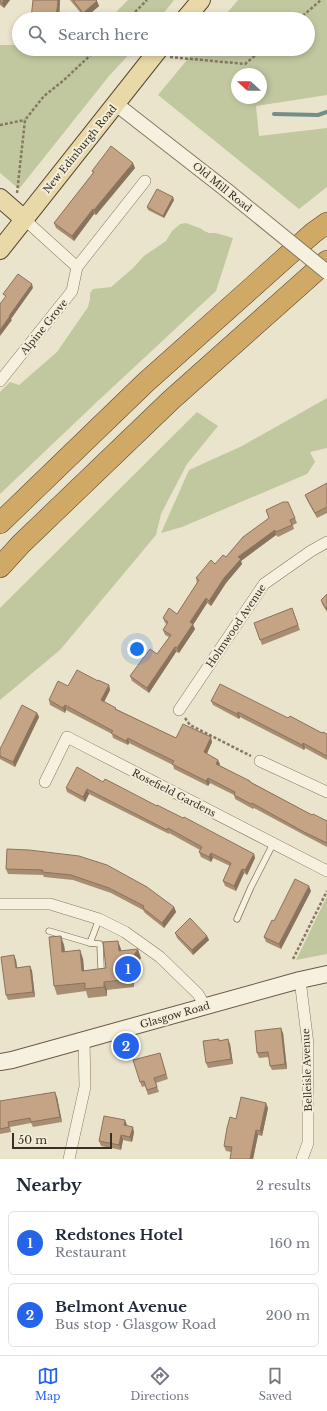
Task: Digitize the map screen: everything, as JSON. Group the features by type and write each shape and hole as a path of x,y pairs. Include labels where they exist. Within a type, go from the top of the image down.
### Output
{"highway":[{"path":"0,523 145,383 327,222"},
{"path":"0,567 27,538 171,400 327,261"}],"main road":[{"path":"191,12 201,0"},
{"name":"New Edinburgh Road","path":"0,250 19,215 116,104 153,56"},
{"path":"0,198 19,215"},
{"name":"Glasgow Road","path":"0,1062 12,1060 300,980 327,974"}],"street":[{"name":"Old Mill Road","path":"116,104 225,189 327,272"},
{"path":"19,215 77,267 145,181"},
{"name":"Alpine Grove","path":"0,381 72,291 77,267"},
{"name":"Holmwood Avenue","path":"179,710 264,584 311,551 327,542"},
{"name":"Rosefield Gardens","path":"45,782 67,737 327,871"},
{"path":"260,761 327,792"},
{"path":"0,904 50,904 99,919 125,932 160,957 198,994 205,1006"},
{"name":"Belleisle Avenue","path":"300,980 308,1044 308,1143 302,1159"},
{"path":"69,1159 85,1087 84,1040"}],"lane":[{"path":"236,919 273,844"},
{"path":"90,943 99,919"},
{"path":"49,931 90,943 100,944 100,968"}],"path":[{"path":"135,12 147,0"},
{"path":"306,12 321,0"},
{"path":"19,215 25,120 44,96 90,56"},
{"path":"186,56 246,64 255,56"},
{"path":"0,126 25,120"},
{"path":"179,710 190,725 245,752"},
{"path":"292,960 327,891"}],"green space":[{"path":"128,0 174,0 165,12 116,12"},
{"path":"238,0 327,0 327,95 256,106 259,136 327,128 327,187 299,209 158,95 190,56 315,56 315,12 228,12"},
{"path":"0,45 12,45 12,56 128,56 109,76 19,189 0,173"},
{"path":"186,223 209,233 216,233 233,238 216,291 0,494 0,392 10,382 19,385 57,352 88,307 90,293 93,289 111,287 132,269 144,256 166,241 172,231 180,224"},
{"path":"327,398 327,448 310,452 315,462 307,474 182,527 161,533 189,470 242,446"},
{"path":"197,412 218,426 187,464 161,514 156,535 60,650 0,700 0,608"},
{"path":"327,896 327,954 296,960"}],"building":[{"path":"33,0 58,0 57,12 32,12"},
{"path":"73,0 97,1 84,12 82,12"},
{"path":"111,146 133,163 72,236 54,223 94,172 92,171"},
{"path":"157,189 173,197 163,216 147,207"},
{"path":"18,274 32,284 0,330 0,304 6,296 3,294"},
{"path":"327,483 327,507 315,513 305,495"},
{"path":"283,502 288,502 295,518 290,520 292,525 276,532 275,530 238,557 241,559 224,578 209,601 206,598 190,622 193,624 147,688 130,676 150,649 157,654 171,635 163,630 168,622 163,618 169,608 177,614 199,580 196,578 211,560 215,564 223,555 226,557 243,537 269,518 266,510"},
{"path":"327,594 327,610 321,600"},
{"path":"292,608 298,625 260,640 254,623"},
{"path":"77,670 109,685 101,700 116,708 115,709 176,738 183,724 211,737 204,752 218,760 216,764 312,815 313,814 327,821 327,843 234,795 235,792 208,778 206,781 172,764 174,761 128,738 126,741 111,733 113,731 65,705 63,708 49,700 58,681 68,686"},
{"path":"220,684 288,718 290,716 322,733 327,734 327,756 303,743 302,745 238,712 237,714 211,701"},
{"path":"22,705 37,713 13,762 0,756 0,749"},
{"path":"77,767 103,782 105,779 157,806 183,818 184,817 254,854 245,870 242,869 234,886 223,881 231,863 211,853 209,857 199,852 202,847 168,828 167,830 87,789 83,797 66,788"},
{"path":"7,849 79,856 107,865 147,887 174,907 162,923 143,908 144,906 109,888 71,875 42,872 43,870 6,869"},
{"path":"295,879 309,886 279,944 264,937 272,920 274,921"},
{"path":"190,918 207,936 192,950 175,933"},
{"path":"61,936 62,952 80,950 82,971 106,968 103,942 118,941 119,951 138,949 134,955 136,966 130,966 131,979 104,982 104,987 85,989 85,983 54,986 49,937"},
{"path":"14,955 16,968 30,966 33,992 6,995 1,957"},
{"path":"281,1028 285,1064 270,1066 268,1052 257,1053 255,1031"},
{"path":"219,1039 219,1041 228,1039 231,1059 206,1063 203,1041"},
{"path":"160,1053 166,1074 154,1078 157,1087 147,1090 144,1081 140,1082 133,1060"},
{"path":"55,1092 60,1117 31,1122 30,1118 8,1122 9,1127 0,1129 0,1101"},
{"path":"241,1097 266,1103 260,1131 256,1130 250,1159 230,1159 232,1147 224,1146 227,1128 230,1117 236,1119"},
{"path":"104,1116 125,1120 124,1125 133,1127 130,1137 121,1135 119,1145 99,1141"}],"waterway":[{"path":"274,114 318,115 327,112"}],"place":[{"name":"Redstones Hotel","path":"128,969"},
{"name":"Belmont Avenue","path":"126,1046"}]}
